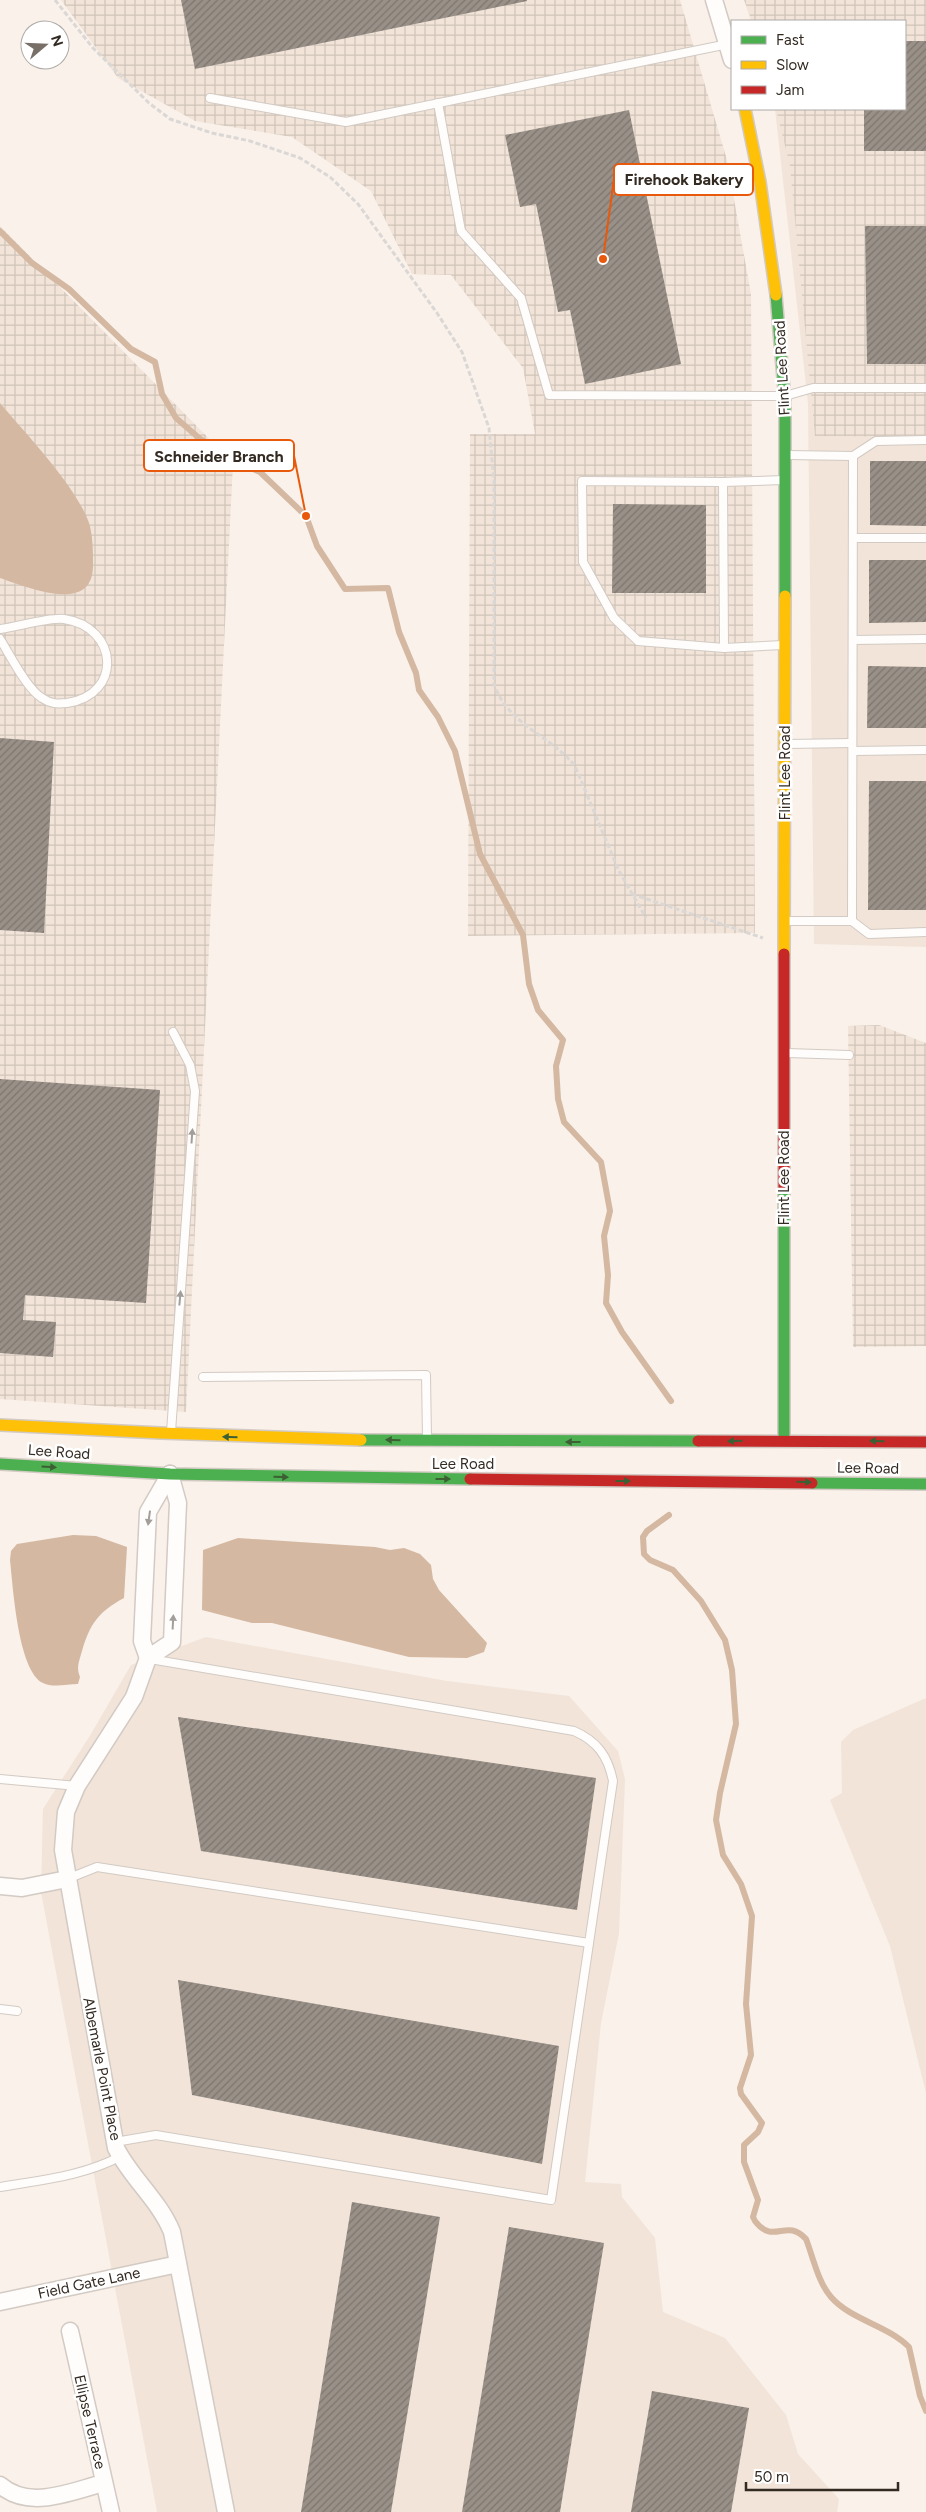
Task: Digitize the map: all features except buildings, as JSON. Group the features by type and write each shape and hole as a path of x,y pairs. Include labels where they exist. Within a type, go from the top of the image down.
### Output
{"street":[{"path":"714,0 731,56"},
{"name":"Flint Lee Road","path":"745,110 765,200 772,250 785,396 784,1440"},
{"name":"Lee Road","path":"0,1425 171,1435 427,1441 784,1440 926,1442"},
{"name":"Lee Road","path":"0,1464 170,1474 331,1478 926,1484"},
{"path":"170,1474 178,1504 172,1642 148,1658 142,1641 148,1512 170,1474"},
{"name":"Albemarle Point Place","path":"148,1658 134,1697 77,1786 66,1812 63,1850 118,2149 165,2216 172,2232 226,2512"},
{"path":"0,1886 22,1888 67,1879"},
{"name":"Field Gate Lane","path":"0,2302 178,2264"},
{"name":"Ellipse Terrace","path":"70,2332 111,2512"},
{"path":"0,2484 16,2496 35,2499 104,2483"}],"lane":[{"path":"210,98 346,122 728,44"},
{"path":"438,103 461,231 521,298 549,395 785,396 813,388 926,388"},
{"path":"785,455 854,456 876,441 926,440"},
{"path":"852,921 854,456"},
{"path":"785,645 724,648 638,641 614,618 583,562 582,481 723,482 786,480"},
{"path":"723,482 724,648"},
{"path":"853,538 926,538"},
{"path":"0,629 63,619 82,624 93,630 103,643 108,655 105,678 90,694 78,702 52,703 40,697 32,688 0,639"},
{"path":"853,640 926,639"},
{"path":"785,744 926,750"},
{"path":"785,921 852,921 869,934 926,932"},
{"path":"171,1435 195,1092 190,1065 173,1032"},
{"path":"785,1053 849,1055"},
{"path":"203,1377 426,1375 427,1441"},
{"path":"0,2188 82,2172 102,2166 118,2149 156,2135 551,2200 613,1781 610,1767 590,1738 564,1729 148,1658"},
{"path":"0,1779 77,1786"},
{"path":"67,1879 97,1867 589,1942"},
{"path":"0,2009 17,2010"}],"path":[{"path":"56,0 93,48 149,103 170,119 212,134 250,141 300,158 330,177 358,204 437,313 462,352 489,428 494,480 494,684 499,698 514,718 567,756 576,766 618,869 646,918"},
{"path":"631,893 785,946"}],"shaded area":[{"path":"61,0 680,0 727,160 751,294 755,933 468,936 470,434 535,434 523,368 451,275 412,274 371,191 292,137 195,121 118,78"},
{"path":"744,0 926,0 926,947 814,944 808,403 775,110 906,110 906,20 751,20"},
{"path":"744,0 926,0 926,437 815,436 790,166 776,110 906,110 906,20 752,20"},
{"path":"0,226 233,463 186,1412 0,1399 0,578 35,589 90,583 93,571 90,526 77,501 58,473 0,403"},
{"path":"0,403 50,462 75,495 84,511 91,531 93,565 90,581 83,590 71,594 57,594 26,587 0,578"},
{"path":"879,1025 926,1043 926,1346 853,1347 848,1026"},
{"path":"73,1535 96,1536 127,1547 124,1598 101,1614 88,1633 79,1661 78,1670 80,1677 78,1684 51,1685 43,1683 35,1675 22,1646 13,1589 11,1551 17,1544"},
{"path":"238,1538 375,1547 390,1550 404,1548 420,1554 431,1565 433,1579 439,1590 487,1643 484,1652 467,1658 409,1657 272,1623 252,1623 202,1610 203,1550"},
{"path":"206,1637 447,1681 569,1696 618,1751 625,1779 619,1933 601,2023 585,2182 621,2184 622,2197 655,2238 663,2312 725,2338 786,2415 798,2454 839,2499 837,2512 157,2512 41,1892 43,1809 91,1734 131,1665"},
{"path":"926,1698 926,2093 890,1946 830,1800 842,1793 841,1742 853,1730"}],"waterway":[{"path":"0,231 32,263 69,289 131,349 155,362 162,394 176,418 199,438 234,461 260,472 306,516 317,546 345,589 388,588 399,632 416,673 419,690 438,717 455,751 480,854 523,935 529,984 538,1010 563,1040 556,1066 558,1099 564,1122 601,1162 610,1211 604,1236 608,1275 606,1303 622,1332 671,1401"},
{"path":"669,1515 647,1531 643,1537 644,1554 650,1560 673,1570 701,1601 725,1640 732,1670 736,1724 720,1793 716,1820 723,1855 741,1884 752,1916 746,2004 751,2055 740,2088 741,2094 762,2123 758,2132 744,2145 744,2162 758,2200 753,2217 762,2228 768,2231 792,2230 799,2233 806,2239 819,2277 831,2297 839,2305 890,2333 909,2347 920,2396 926,2411"}],"traffic: fast":[{"path":"776,295 785,402 785,596"},
{"path":"784,1187 784,1440"},
{"path":"361,1440 698,1441"},
{"path":"0,1464 170,1474 470,1479"},
{"path":"812,1483 926,1484"}],"traffic: slow":[{"path":"745,110 760,182 776,295"},
{"path":"784,954 785,596"},
{"path":"0,1425 361,1440"}],"traffic: jam":[{"path":"784,954 784,1187"},
{"path":"698,1441 926,1442"},
{"path":"470,1479 812,1483"}],"place":[{"name":"Firehook Bakery","path":"603,259"},
{"name":"Schneider Branch","path":"306,516"}]}
